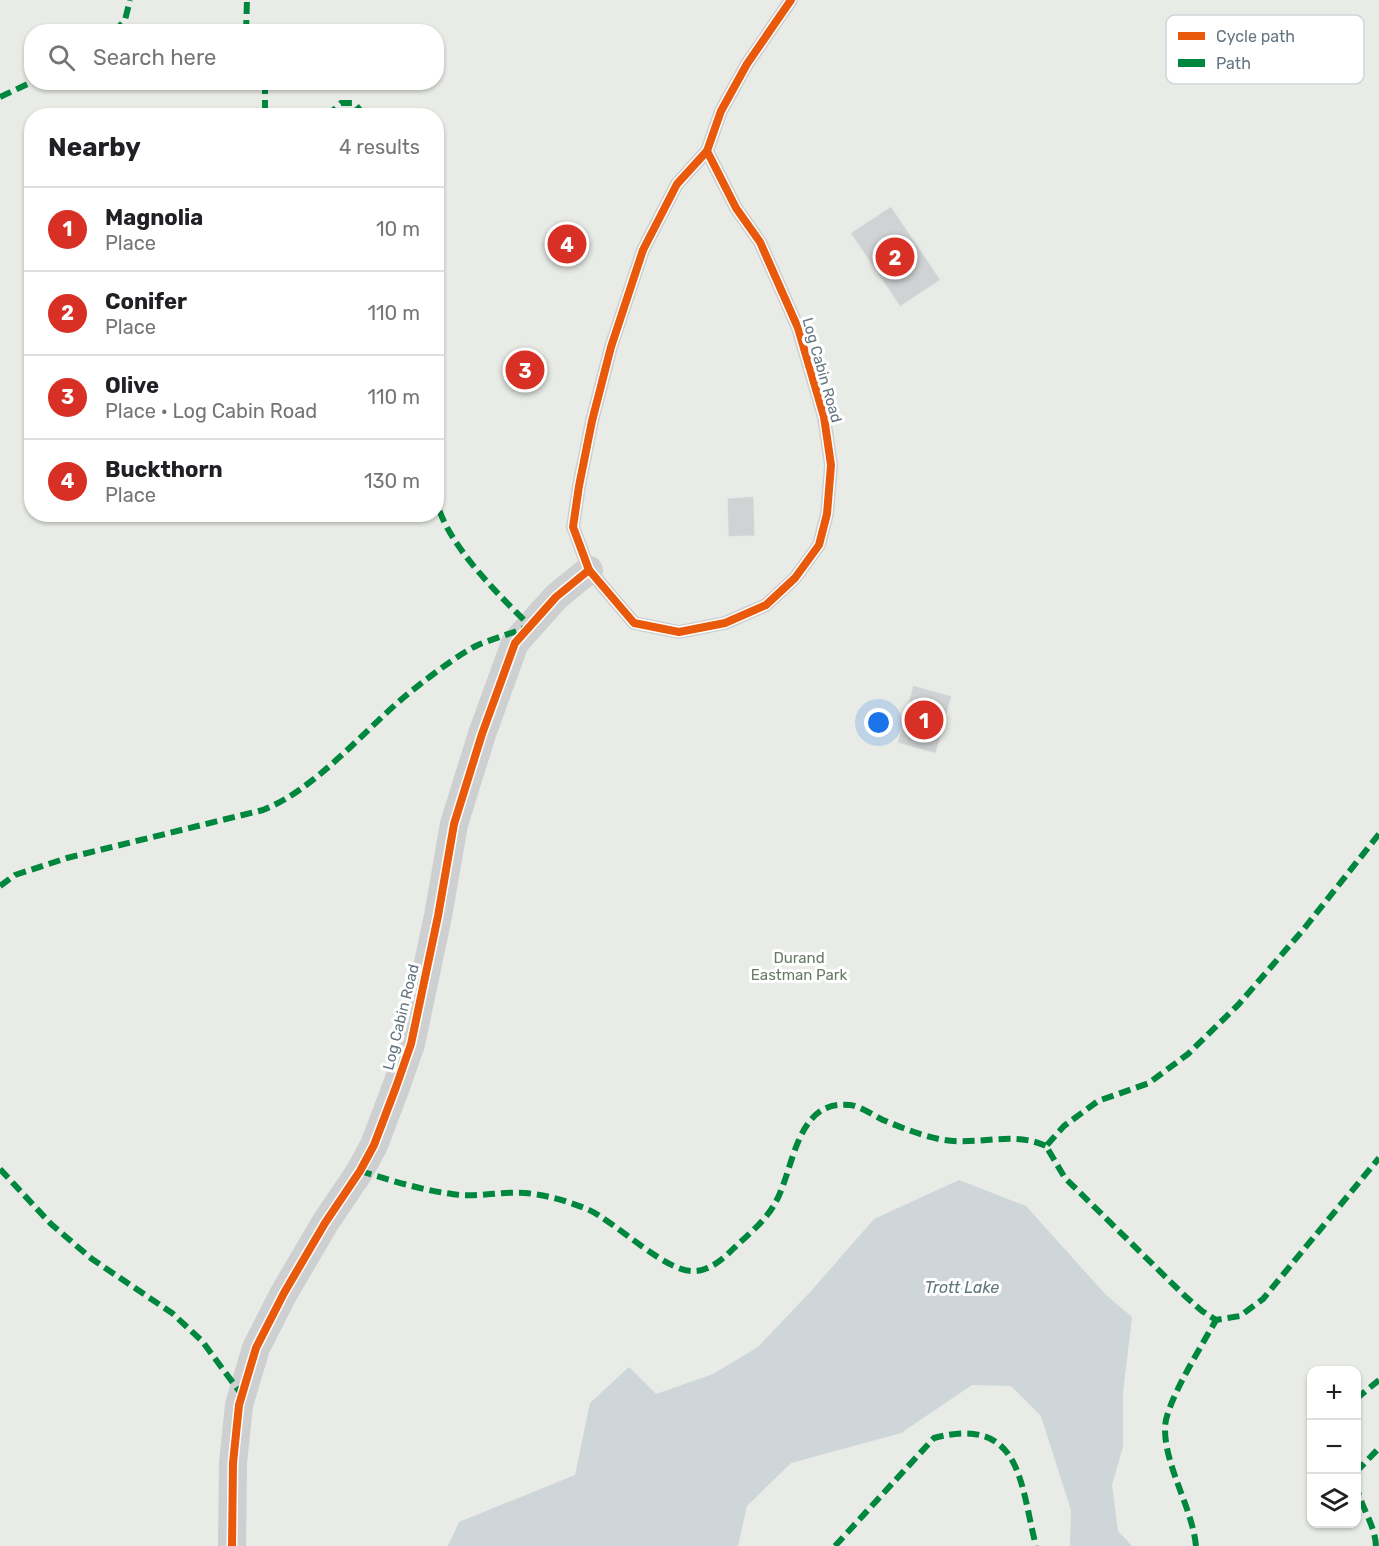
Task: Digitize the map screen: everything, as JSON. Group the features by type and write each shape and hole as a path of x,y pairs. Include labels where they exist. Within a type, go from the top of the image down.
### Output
{"street":[{"name":"Log Cabin Road","path":"232,1546 233,1462 238,1405 256,1348 325,1223 360,1171 374,1145 396,1087 411,1044 438,916 454,824 482,735 515,643 556,597 589,570"}],"lane":[{"name":"Log Cabin Road","path":"707,151 736,208 760,242 798,328 825,417 831,465 826,514 819,545 795,578 766,605 725,623 679,632 634,623 589,570 573,527 579,486 592,421 611,347 643,250 677,184 707,151 721,111 747,64 791,0"}],"green space":[{"name":"Durand Eastman Park","path":"0,0 1379,0 1379,1546 0,1546"}],"water":[{"name":"Trott Lake","path":"959,1180 1026,1206 1106,1295 1132,1317 1123,1393 1123,1447 1112,1485 1118,1531 1132,1546 1070,1546 1071,1510 1041,1416 1011,1386 972,1385 901,1433 791,1463 747,1506 738,1546 448,1546 459,1522 575,1475 590,1403 629,1367 656,1394 713,1374 758,1347 874,1219"}],"building":[{"path":"891,206 941,280 900,307 850,233"},
{"path":"556,222 592,244 578,266 542,245"},
{"path":"515,352 544,366 534,388 505,375"},
{"path":"754,496 755,536 728,537 727,498"},
{"path":"913,685 952,696 936,754 897,743"}],"marked path":[{"path":"121,24 125,20 130,0"},
{"path":"246,24 247,0"},
{"path":"0,97 24,86"},
{"path":"265,90 265,108"},
{"path":"336,108 341,103 354,103 358,108"},
{"path":"0,886 15,875 67,858 263,810 282,801 319,775 403,698 450,662 478,645 530,626 474,567 444,521"},
{"path":"1379,834 1303,930 1238,1005 1188,1054 1149,1083 1098,1101 1064,1126 1046,1146 1065,1178 1185,1296 1216,1320 1240,1316 1263,1299 1379,1158"},
{"path":"360,1171 452,1194 525,1193 564,1201 599,1215 671,1265 684,1270 696,1271 712,1266 722,1259 766,1217 781,1191 799,1140 807,1125 817,1113 832,1106 854,1106 883,1120 939,1139 953,1141 1020,1139 1046,1146"},
{"path":"0,1169 51,1224 92,1259 172,1313 202,1341 242,1395"},
{"path":"1196,1546 1194,1531 1169,1458 1165,1429 1166,1418 1177,1390 1216,1320"},
{"path":"1361,1395 1379,1380"},
{"path":"835,1546 934,1438 963,1433 985,1436 1001,1446 1012,1460 1026,1500 1036,1546"},
{"path":"1361,1467 1379,1448"},
{"path":"1361,1500 1373,1530 1376,1546"}],"cycle path":[{"path":"707,151 721,111 747,64 791,0"},
{"path":"707,151 736,208 760,242 798,328 824,417 831,465 827,514 819,545 795,578 766,605 725,623 679,632 634,623 589,570 573,527 592,421 611,347 643,250 677,184 707,151"},
{"path":"232,1546 233,1463 239,1405 256,1348 284,1293 374,1145 396,1087 411,1044 438,916 454,824 482,734 515,643 556,597 589,570"}],"place":[{"name":"Buckthorn","path":"567,244"},
{"name":"Conifer","path":"895,257"},
{"name":"Olive","path":"525,370"},
{"name":"Magnolia","path":"924,720"}]}
